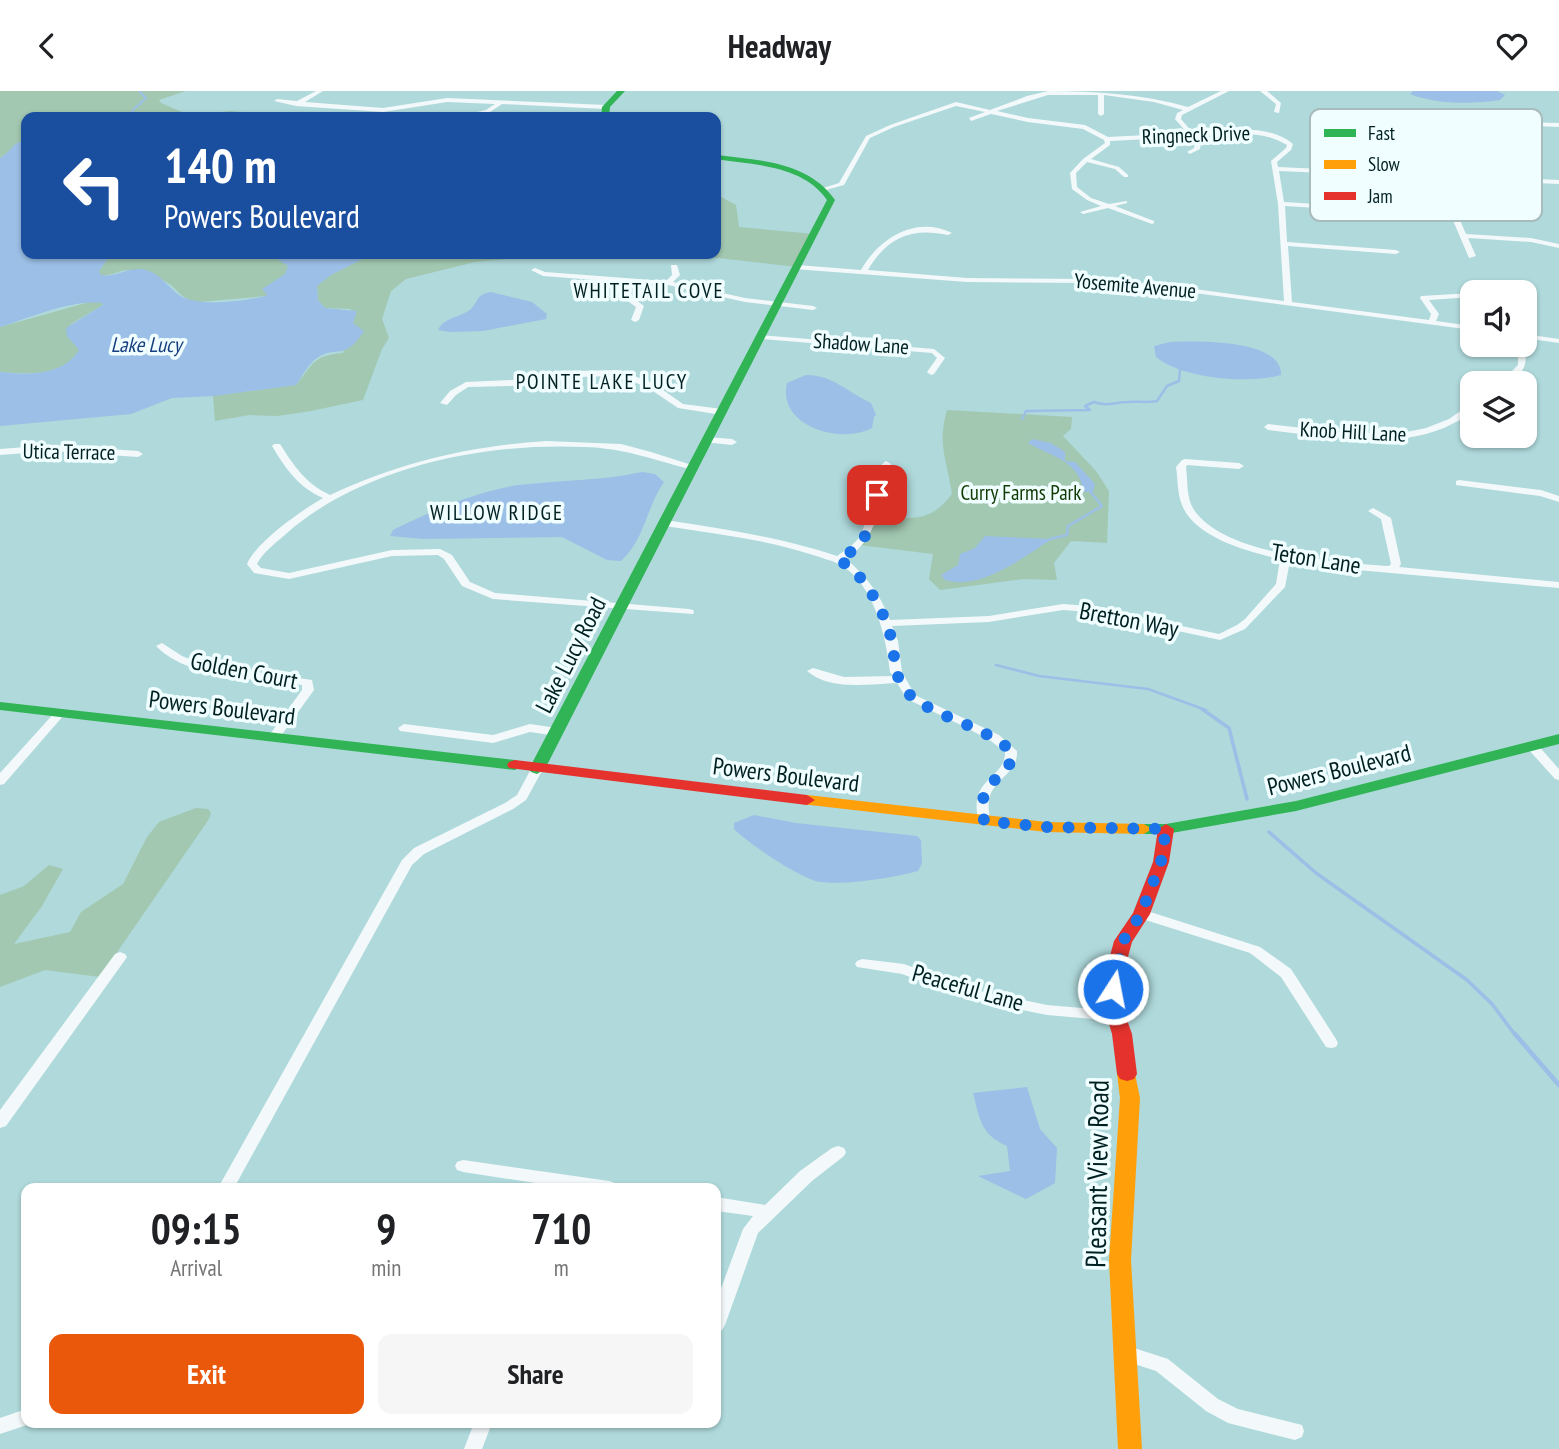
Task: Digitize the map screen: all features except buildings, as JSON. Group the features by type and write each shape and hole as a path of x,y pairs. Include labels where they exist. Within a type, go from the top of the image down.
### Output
{"street":[{"path":"296,104 320,91"},
{"path":"277,101 389,110 436,100 606,112 621,91"},
{"path":"1190,152 1199,146 1177,117 1187,109 1226,91"},
{"path":"1263,91 1279,104 1277,112"},
{"path":"436,100 434,96 437,92"},
{"path":"971,119 1046,93 1101,93 1145,97 1187,109"},
{"path":"1101,93 1101,114"},
{"path":"483,112 500,103"},
{"path":"721,158 798,173 826,188 842,184 868,137 956,104 1028,120 1085,127 1107,139 1108,144 1084,160 1073,173 1074,188 1089,199 1152,222"},
{"name":"Ringneck Drive","path":"1107,139 1253,132 1282,138 1290,147 1275,158 1275,169"},
{"path":"1084,160 1117,168 1126,176"},
{"path":"1289,303 1281,204 1275,169 1310,171"},
{"name":"Lake Lucy Road","path":"229,1183 407,863 419,851 515,802 532,782 831,200 826,188"},
{"path":"1083,212 1125,202"},
{"path":"1281,204 1310,206"},
{"path":"1457,221 1472,256"},
{"path":"863,272 868,260 905,232 922,229 948,233"},
{"path":"1464,236 1531,240 1559,246"},
{"path":"1285,244 1396,252"},
{"path":"668,283 676,275 674,267"},
{"name":"Yosemite Avenue","path":"797,267 967,280 1088,280 1172,288 1460,326"},
{"path":"539,272 668,283 745,300 813,308"},
{"path":"610,278 613,286 640,306 635,320"},
{"path":"1432,322 1435,314 1424,298 1460,295"},
{"name":"Shadow Lane","path":"761,337 934,351 941,358 931,372"},
{"path":"1537,337 1559,341"},
{"path":"1515,371 1524,362 1523,357"},
{"path":"444,404 453,393 466,385 503,384 577,374 618,373 639,379 681,406 722,412"},
{"path":"488,380 503,384"},
{"name":"Knob Hill Lane","path":"1268,427 1361,435 1417,435 1435,430 1460,414"},
{"path":"707,440 732,442"},
{"path":"689,611 493,596 466,584 448,557 440,552 392,553 289,576 258,572 252,564 265,547 307,512 330,498 432,461 522,444 625,448 693,467"},
{"path":"277,446 299,481 316,493 330,498"},
{"name":"Utica Terrace","path":"0,452 52,449 138,454"},
{"name":"Teton Lane","path":"1239,465 1185,462 1181,467 1184,496 1190,512 1204,525 1232,541 1285,557 1391,570 1559,585"},
{"path":"838,560 863,541 869,529 881,474 886,464"},
{"path":"1459,483 1558,497"},
{"path":"1373,511 1386,519 1396,564 1391,570"},
{"path":"665,523 757,537 838,560 862,579 880,608 892,641 899,679 911,697 970,724 1011,751 1011,762 986,791 983,804 984,821"},
{"path":"1227,635 1240,631 1257,614 1266,597 1281,585 1285,557"},
{"name":"Bretton Way","path":"885,623 989,619 1063,607 1089,609 1199,634 1220,637 1227,635"},
{"path":"1227,635 1241,643"},
{"name":"Golden Court","path":"162,646 178,658 203,668 308,682 308,690 274,737"},
{"path":"813,671 828,680 899,679"},
{"name":"Powers Boulevard","path":"0,706 1046,827 1166,829 1297,806 1559,739"},
{"path":"0,781 60,713"},
{"path":"404,728 493,739 530,728 557,732"},
{"path":"1532,746 1559,776"},
{"name":"Pleasant View Road","path":"1130,1449 1120,1259 1130,1098 1122,1034 1112,1003 1114,975 1123,941 1141,914 1161,862 1166,829"},
{"path":"1141,914 1255,950 1286,973 1331,1043"},
{"path":"0,1122 120,957"},
{"name":"Peaceful Lane","path":"862,964 904,969 973,995 1047,1010 1116,1016"},
{"path":"721,1311 751,1229 806,1176 838,1152"},
{"path":"463,1166 576,1183"},
{"path":"721,1205 768,1212"},
{"path":"1125,1353 1162,1366 1212,1405 1235,1417 1295,1431"},
{"path":"0,1426 21,1419"},
{"path":"473,1449 481,1428"}],"green space":[{"path":"0,91 186,91 159,100 182,112 21,112 21,143 0,158"},
{"path":"721,197 736,205 739,227 814,234 797,267 721,258"},
{"path":"107,259 279,259 288,266 286,274 263,290 268,294 266,296 199,302 183,296 163,280 142,272 128,270 100,275 99,271"},
{"path":"362,259 507,259 475,262 406,279 391,291 382,319 389,338 382,349 363,400 277,416 249,415 215,421 213,396 296,385 319,359 343,353 353,323 351,309 325,308 318,300 317,286 331,275"},
{"path":"93,301 103,305 71,324 67,336 80,350 73,359 44,372 0,372 0,327"},
{"name":"Curry Farms Park","path":"947,410 1072,417 1071,429 1063,436 1096,471 1109,491 1107,543 1071,541 1054,563 1057,580 1024,579 940,590 929,579 933,554 859,545 872,516 907,518 926,515 943,504 952,494 943,443"},
{"path":"196,808 208,809 211,813 209,819 100,977 45,970 0,987 0,895 24,886 49,865 63,869 42,906 14,944 70,932 81,912 123,884 147,837 159,822"}],"water":[{"path":"1413,91 1497,91 1505,95 1500,100 1455,103 1421,98 1410,94"},
{"name":"Lake Lucy","path":"21,142 21,259 107,259 99,271 101,275 143,269 158,276 187,299 209,302 266,296 262,289 285,274 288,266 278,259 362,259 331,275 317,286 318,300 325,308 357,311 353,323 364,331 351,347 324,354 314,361 296,385 214,396 172,398 131,414 0,426 0,372 44,372 64,365 79,350 67,336 66,328 103,305 90,303 64,306 0,327 0,158"},
{"path":"491,292 532,302 547,314 546,319 483,331 438,330 448,320 471,309 480,297"},
{"path":"1170,342 1217,343 1253,348 1278,363 1281,375 1234,379 1182,370 1156,357 1154,346"},
{"path":"806,375 832,381 871,403 876,415 872,428 859,433 828,433 801,421 786,398 787,383"},
{"path":"1032,439 1051,443 1065,452 1065,461 1075,462 1095,484 1093,492 1083,492 1081,481 1070,466 1028,443"},
{"path":"642,472 655,474 664,482 635,543 621,561 607,560 562,537 424,539 390,536 393,530 423,516 487,492 519,485"},
{"path":"985,536 1052,539 987,577 959,582 945,580 941,575 958,565 960,554 975,548"},
{"path":"754,815 796,823 917,836 921,840 922,863 918,871 883,878 844,883 812,880 776,860 734,829 734,823"},
{"path":"1027,1087 1040,1129 1057,1148 1055,1183 1026,1199 978,1176 1010,1171 1007,1146 991,1136 982,1125 973,1093"}],"waterway":[{"path":"132,112 146,98 139,91"},
{"path":"1022,419 1026,411 1090,410 1085,406 1094,402 1107,404 1157,401 1167,386 1179,381 1180,369"},
{"path":"1050,539 1067,535 1068,526 1102,506 1089,490"},
{"path":"996,665 1039,676 1148,689 1206,710"},
{"path":"1202,709 1229,728 1247,799"},
{"path":"1269,832 1316,873 1467,980 1492,1004 1516,1036"},
{"path":"1515,1034 1559,1085"}],"traffic: fast":[{"path":"606,112 606,107 621,91"},
{"path":"537,769 831,200 823,188 797,172 721,158"},
{"path":"0,706 515,765"},
{"path":"1144,829 1166,829 1296,806 1559,739"}],"traffic: slow":[{"path":"807,800 1046,827 1144,829"},
{"path":"1127,1074 1130,1098 1120,1260 1130,1449"}],"traffic: jam":[{"path":"515,765 807,800"},
{"path":"1127,1074 1122,1034 1112,1003 1114,975 1123,941 1141,914 1161,862 1166,829"}],"district":[{"name":"WHITETAIL COVE","path":"649,291"},
{"name":"POINTE LAKE LUCY","path":"602,382"},
{"name":"WILLOW RIDGE","path":"497,513"}],"route":[{"path":"877,495 869,529 863,541 851,553 838,560 862,579 880,608 892,641 896,672 911,697 970,724 1011,751 1011,762 986,791 983,804 984,821 1046,827 1166,829 1161,862 1141,914 1123,941 1113,989"}]}
